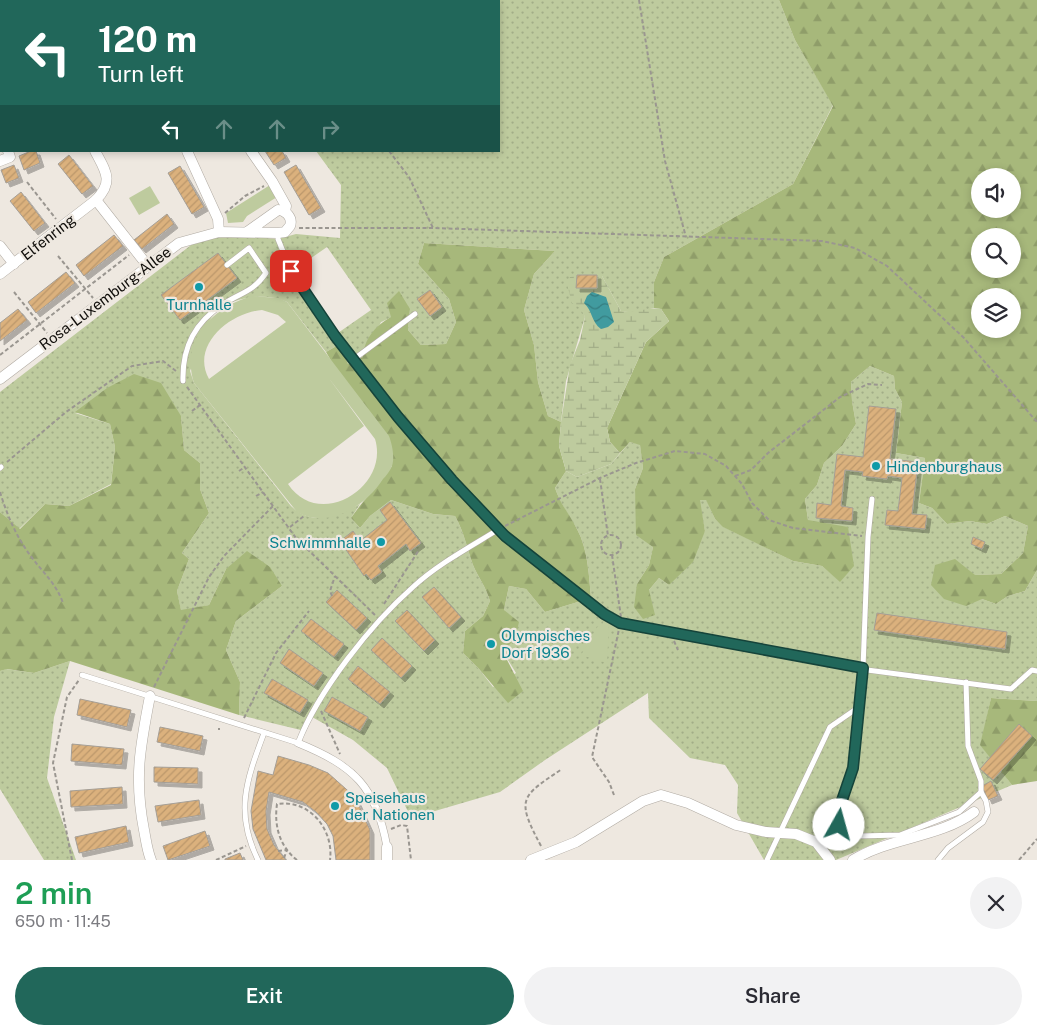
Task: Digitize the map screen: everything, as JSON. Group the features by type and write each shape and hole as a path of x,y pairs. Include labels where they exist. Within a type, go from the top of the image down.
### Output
{"street":[{"path":"0,161 10,157 8,152"},
{"name":"Elfenring","path":"0,274 62,227 106,190 108,175 96,152"},
{"path":"187,152 218,219 219,232"},
{"path":"252,152 272,181 286,206 285,212"},
{"path":"96,200 147,265"},
{"path":"247,232 278,210 285,212 290,217 290,226 286,232 278,234"},
{"name":"Rosa-Luxemburg-Allee","path":"1,376 147,265 179,243 219,232 278,234"},
{"path":"0,246 14,264"},
{"path":"150,696 139,753 138,798 151,860"},
{"path":"298,743 330,756 346,768 362,784 377,806 387,846 387,860"},
{"path":"531,860 576,842 652,796 661,795 688,803 736,825 766,832 780,832 816,842 830,860"},
{"path":"853,860 891,843 950,825 974,812"}],"lane":[{"path":"278,234 278,239 291,271 398,417 452,480 499,529 604,614 620,623 863,668 1011,689 1032,670 1037,670"},
{"path":"183,381 182,359 189,340 206,318 222,305 254,288 266,273 249,248 227,265"},
{"path":"354,359 415,314"},
{"path":"872,498 868,537 863,668 853,768 837,815 839,825 860,836 900,835 959,812 980,792 982,781 968,746 966,682"},
{"path":"82,676 298,743 306,723 318,704 365,638 413,586 499,529"},
{"path":"767,860 830,727 859,707"},
{"path":"258,860 251,844 244,808 246,785 264,732"},
{"path":"938,860 948,848 983,822 988,812 986,801 980,792"}],"path":[{"path":"639,0 664,161 686,237"},
{"path":"390,152 409,177 433,228"},
{"path":"218,219 245,196 272,181"},
{"path":"27,182 62,227"},
{"path":"290,226 296,228 433,228 822,241 855,248 886,266 964,338 1037,422"},
{"path":"0,355 135,250"},
{"path":"58,256 97,304"},
{"path":"266,273 281,269 291,271"},
{"path":"14,292 51,339"},
{"path":"0,468 66,412 132,366 163,361 174,368 290,527 296,538 381,621"},
{"path":"735,476 751,470 768,453 840,397 868,384 882,385"},
{"path":"192,411 200,405"},
{"path":"499,529 600,478 636,463 675,451 704,454 726,466 742,484 752,503 769,520 793,528 868,537"},
{"path":"239,471 245,467"},
{"path":"600,478 608,536"},
{"path":"0,492 15,530 30,556 58,589 63,603"},
{"path":"256,496 263,492"},
{"path":"150,696 209,578 224,556 273,506"},
{"path":"290,527 304,516"},
{"path":"613,535 621,543 620,548 612,555 607,554 601,547 601,542 608,536 613,535"},
{"path":"382,608 420,550"},
{"path":"612,555 622,612 592,757 609,782 614,795"},
{"path":"332,596 330,591 335,576"},
{"path":"241,725 276,654 309,611"},
{"path":"72,860 53,763 67,697 82,676"},
{"path":"318,704 346,768"},
{"path":"546,854 528,822 525,805 530,790 562,769"},
{"path":"297,860 287,850 277,831 278,804 284,803 309,812 325,828 330,840 330,860"},
{"path":"384,832 401,825 407,826 411,860"},
{"path":"1019,860 1037,839"},
{"path":"216,860 251,844"},
{"path":"278,851 287,850"},
{"path":"284,858 287,850"}],"green space":[{"path":"500,0 779,0 795,40 833,105 793,184 664,257 654,282 654,308 635,313 621,311 602,276 570,277 585,317 566,381 561,422 548,416 538,382 534,345 524,310 534,274 555,251 424,243 418,264 449,299 456,322 446,344 421,345 408,330 410,309 381,322 364,357 348,364 340,344 326,352 287,302 268,297 245,298 235,301 216,312 207,326 190,371 194,383 291,506 299,512 316,518 325,517 360,504 351,518 360,528 370,516 391,500 433,514 455,516 473,565 490,601 483,616 465,631 463,653 493,687 516,673 503,652 515,639 504,610 509,586 526,589 545,612 591,598 584,545 555,488 566,471 577,477 611,464 630,442 640,444 643,468 635,489 637,510 653,547 649,565 637,584 649,590 659,578 669,585 705,531 699,500 706,499 715,519 724,527 793,561 822,566 840,581 808,520 805,499 817,485 824,463 842,446 856,424 851,382 870,366 894,376 895,389 902,402 896,453 925,458 919,503 932,508 947,524 970,521 987,524 1005,516 1028,526 1023,553 1001,574 975,575 982,599 996,604 1008,596 1025,591 1037,570 1037,701 991,698 981,745 1012,785 836,860 764,860 737,813 738,785 725,765 690,758 649,718 648,693 545,760 500,792 411,818 387,768 353,740 312,717 305,731 239,715 240,682 226,650 236,621 282,586 226,569 209,605 181,611 177,591 189,559 182,553 209,513 200,489 200,463 184,450 181,416 75,413 110,424 115,447 111,484 69,506 45,504 19,529 0,512 0,392 195,242 232,235 278,239 296,234 340,238 341,185 317,152 500,152","holes":["327,247 371,310 335,335 291,272"]},
{"path":"779,0 1037,0 1037,570 1025,591 1008,596 996,604 982,599 966,606 944,599 931,585 935,565 955,559 975,575 1001,574 1023,553 1028,526 1005,516 987,524 970,521 947,524 932,508 919,503 925,458 896,453 902,402 895,389 894,376 870,366 851,382 856,424 842,446 824,463 817,485 805,499 808,520 848,527 854,566 840,582 822,566 793,561 723,527 715,519 706,500 700,500 705,531 693,562 669,585 659,578 649,590 655,615 643,619 634,607 637,584 649,565 653,547 636,535 635,489 643,468 640,445 630,442 620,453 610,442 607,428 646,342 669,321 661,309 654,308 654,282 664,257 793,184 833,106 795,40"},
{"path":"270,185 277,197 247,216 243,222 228,223 226,213"},
{"path":"150,186 160,203 139,215 129,198"},
{"path":"424,243 555,251 534,274 524,310 534,345 538,382 548,416 561,422 559,446 566,471 555,488 584,545 591,598 545,612 526,589 509,586 504,610 519,622 515,639 503,652 523,691 508,703 463,653 465,631 483,616 490,601 473,565 455,516 433,514 391,500 370,516 360,528 351,518 392,466 326,352 340,344 348,364 363,357 371,334 391,317 387,303 399,291 410,309 408,330 421,345 446,344 456,322 449,299 418,264"},
{"path":"577,275 577,288 597,287 597,275 602,276 621,311 661,309 669,321 646,342 607,428 610,442 620,453 611,464 577,477 566,471 559,446 570,365 580,340 585,317 580,308 572,303 567,284 570,277"},
{"path":"252,296 279,298 287,302 389,436 393,455 390,470 367,498 345,512 333,517 321,518 309,517 297,512 194,383 191,367 196,339 213,317 238,301","holes":["262,310 278,315 286,322 209,379 205,366 205,354 209,343 217,332 238,317","328,377 375,439 377,457 372,473 362,487 349,497 333,503 317,504 301,498 288,484 364,426"]},
{"path":"134,374 161,383 181,416 184,450 200,463 200,489 209,513 182,553 189,559 177,591 181,610 209,605 226,569 247,551 270,567 282,586 236,621 226,650 240,682 239,715 70,661 34,673 7,669 0,671 0,512 20,529 45,504 69,506 111,485 115,447 110,424 75,412 107,388"},
{"path":"603,622 609,624 607,663 581,655 598,626 601,627"},
{"path":"70,661 54,717 47,778 76,860 44,860 0,789 0,671 6,669 34,673"},
{"path":"991,698 1037,701 1037,781 1012,785 980,745"}],"water":[{"path":"592,292 606,297 614,322 608,327 601,329 598,326 584,303 587,296"}],"building":[{"path":"29,152 36,152 40,163 24,170 19,156"},
{"path":"266,152 283,152 286,158 274,165"},
{"path":"69,155 93,186 82,194 58,164"},
{"path":"14,165 19,178 6,183 1,170"},
{"path":"296,165 321,208 309,215 284,172"},
{"path":"180,166 204,207 192,214 168,173"},
{"path":"21,192 45,223 34,231 10,201"},
{"path":"167,214 174,224 142,249 134,240"},
{"path":"114,235 123,246 84,276 76,265"},
{"name":"Turnhalle","path":"218,253 237,278 180,320 161,295"},
{"path":"66,272 75,283 36,313 28,302"},
{"path":"577,275 597,275 597,288 576,288"},
{"path":"430,290 442,307 430,316 417,299"},
{"path":"18,309 27,320 0,341 0,323"},
{"name":"Hindenburghaus","path":"869,406 896,409 890,459 918,462 912,514 927,515 925,529 885,525 887,510 898,511 902,478 888,476 887,479 862,476 863,472 845,470 841,506 853,508 852,521 816,518 817,503 831,505 837,454 863,457"},
{"name":"Schwimmhalle","path":"390,502 421,543 410,551 406,544 378,566 382,572 371,580 366,574 364,576 340,541 353,531 360,541 387,520 380,510"},
{"path":"973,537 985,542 982,549 971,544"},
{"path":"434,587 461,617 449,628 422,597"},
{"path":"337,590 367,618 356,630 326,602"},
{"path":"407,610 435,640 424,651 395,621"},
{"path":"877,613 1007,632 1005,649 874,630"},
{"path":"311,619 344,644 334,657 301,631"},
{"path":"382,638 412,666 401,678 371,650"},
{"path":"289,649 323,673 314,686 280,663"},
{"path":"358,666 390,692 380,704 348,679"},
{"path":"272,679 308,700 300,713 264,693"},
{"path":"332,697 368,717 360,731 324,711"},
{"path":"80,699 131,710 127,727 77,715"},
{"path":"1019,724 1032,736 993,780 980,769"},
{"path":"160,727 203,736 200,751 157,742"},
{"path":"72,744 124,749 122,765 71,761"},
{"name":"Speisehaus der Nationen","path":"278,756 328,773 355,797 370,830 370,860 336,860 333,836 327,824 316,812 303,802 269,792 266,811 267,829 274,845 286,860 266,860 253,829 251,811 258,771 273,775"},
{"path":"154,767 198,768 198,784 154,782"},
{"path":"991,781 998,796 988,800 982,786"},
{"path":"122,787 123,804 71,807 70,791"},
{"path":"199,800 201,815 158,822 155,806"},
{"path":"126,826 129,842 79,853 75,837"},
{"path":"205,831 210,846 168,860 163,846"},
{"path":"240,853 243,860 225,860 225,859"}],"place":[{"name":"Turnhalle","path":"199,287"},
{"name":"Hindenburghaus","path":"876,466"},
{"name":"Schwimmhalle","path":"381,542"},
{"name":"Olympisches Dorf 1936","path":"491,644"},
{"name":"Speisehaus der Nationen","path":"335,806"}],"route":[{"path":"291,271 335,336 398,417 452,480 505,536 604,614 620,623 852,668 863,668 853,768 837,815 839,825"}]}
